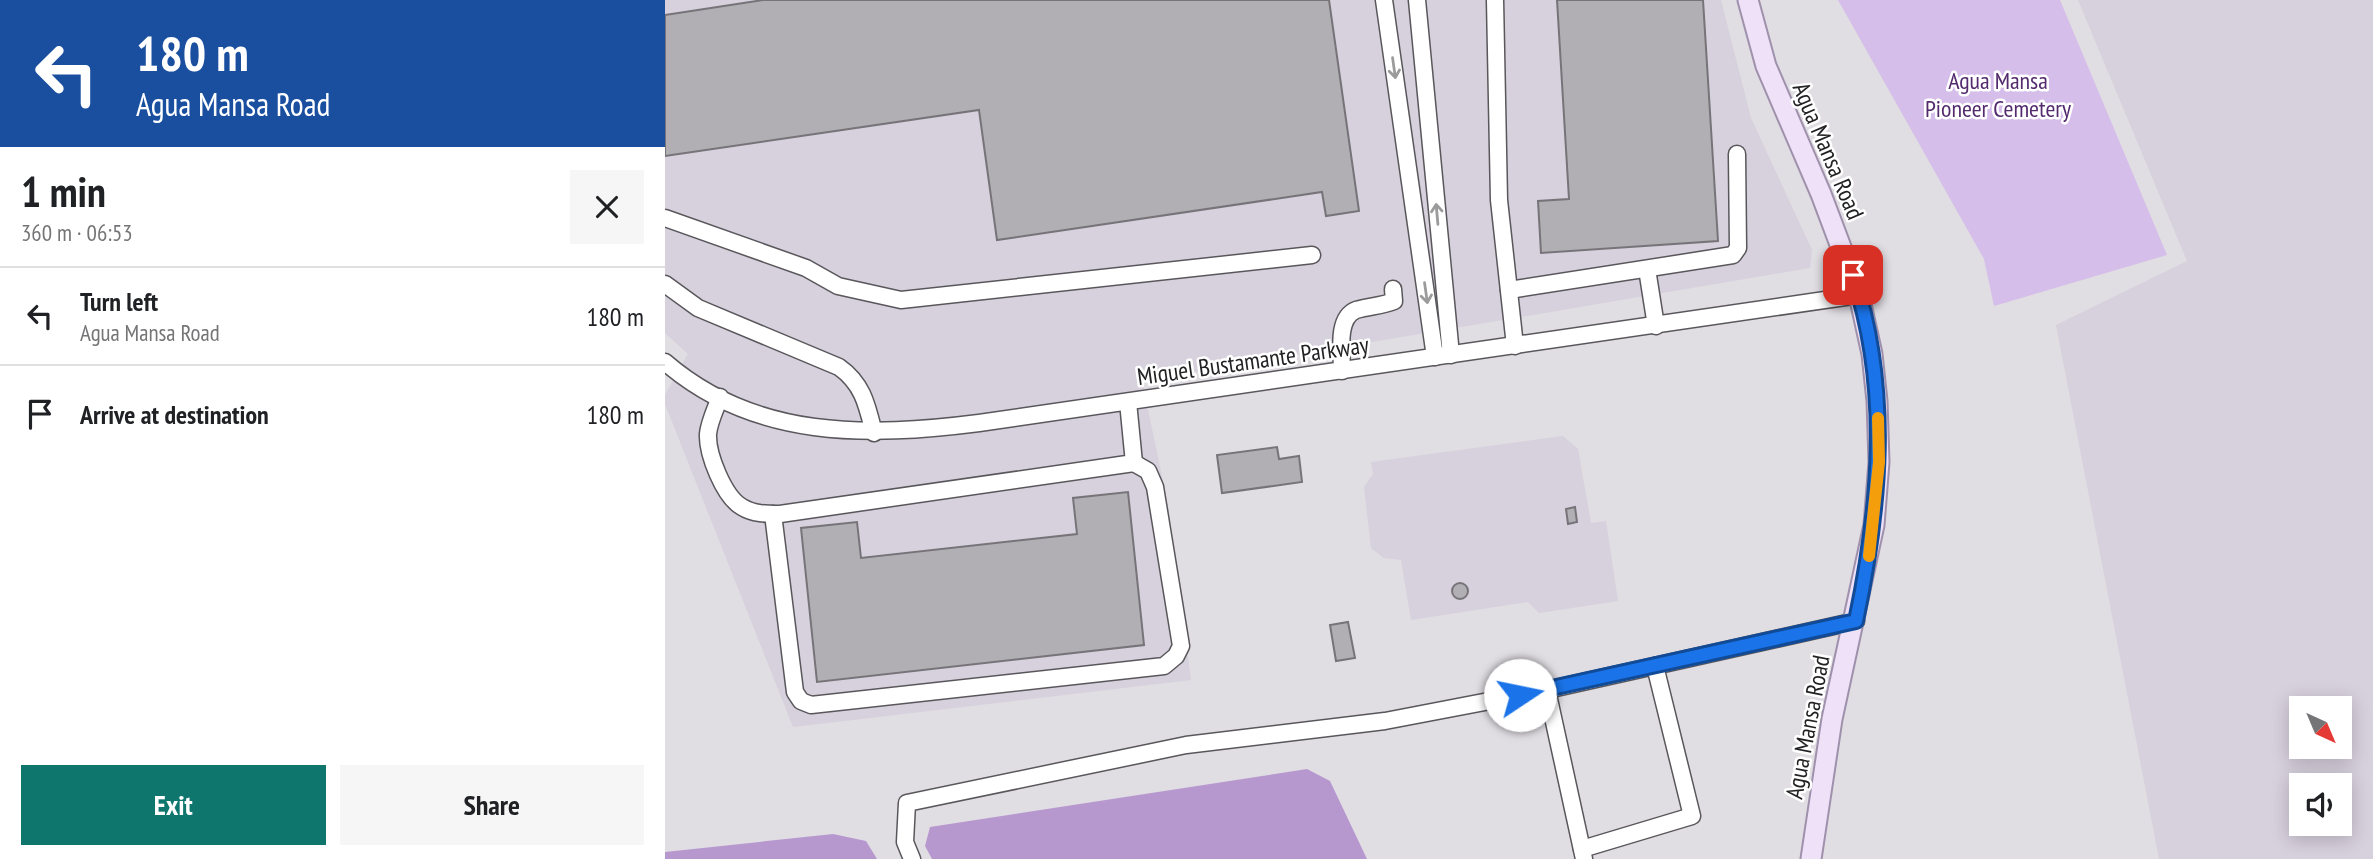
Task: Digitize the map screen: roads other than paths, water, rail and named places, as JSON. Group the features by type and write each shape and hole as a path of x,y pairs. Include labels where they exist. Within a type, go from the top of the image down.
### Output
{"main road":[{"name":"Agua Mansa Road","path":"1748,0 1766,66 1836,231 1859,295 1873,367 1879,462 1874,526 1856,621 1832,719 1811,859"}],"street":[{"path":"1384,0 1443,356"},
{"path":"1417,0 1443,356"},
{"path":"1495,0 1499,200 1515,346"},
{"path":"1509,290 1733,255 1737,252 1737,154"},
{"path":"665,218 806,268 838,286 901,300 1312,255"},
{"path":"1647,269 1656,326"},
{"path":"665,284 698,307 839,367 852,376 859,383 867,403 874,433"},
{"path":"1342,371 1342,334 1346,318 1353,311 1394,301 1393,289"},
{"name":"Miguel Bustamante Parkway","path":"665,362 681,376 720,397 778,420 829,430 874,433 920,431 1859,295"},
{"path":"720,397 708,432 709,444 727,490 740,507 773,514 1134,463 1148,471 1155,487 1181,646 1164,666 811,705 801,701 795,692 773,514"},
{"path":"1128,402 1134,463"},
{"path":"912,859 905,842 907,803 1187,744 1385,721 1547,690 1856,621"},
{"path":"1547,690 1583,854 1692,816 1655,666"}],"park label":[{"name":"Agua Mansa Pioneer Cemetery","path":"1998,95"}]}
